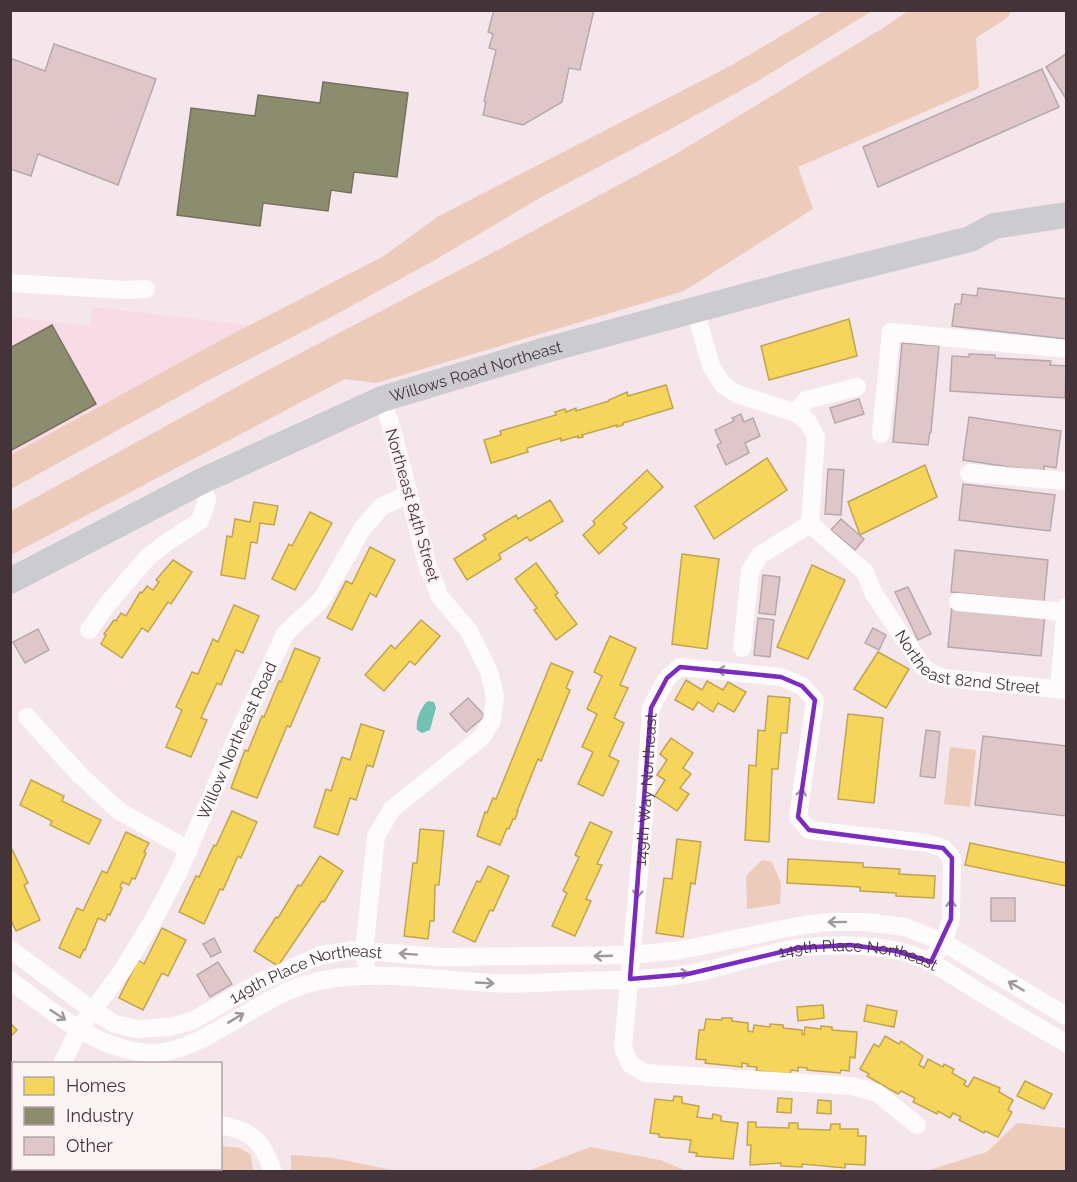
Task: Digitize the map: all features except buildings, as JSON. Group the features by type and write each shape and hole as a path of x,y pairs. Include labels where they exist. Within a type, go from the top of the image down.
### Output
{"street":[{"name":"Willows Road Northeast","path":"10,581 202,481 382,399 546,350 806,280 970,239 994,226 1066,214"},
{"name":"Willows Road Northeast","path":"970,239 996,243 1066,231"},
{"path":"10,283 125,290 146,289"},
{"path":"695,310 711,366 723,385 737,394 796,413 808,422 816,437 810,524 760,555 750,571 742,648"},
{"path":"881,434 891,332 1066,349"},
{"path":"796,413 806,400 857,387"},
{"name":"Northeast 84th Street","path":"369,976 364,951 376,836 392,809 482,736 492,720 495,696 489,672 469,631 440,597 427,564 392,426 382,399"},
{"path":"969,473 1066,481"},
{"path":"89,630 109,602 148,557 200,521 207,501 202,481"},
{"name":"Willow Northeast Road","path":"63,1062 79,1029 122,970 154,919 189,850 236,739 285,634 322,599 362,529 381,507 409,494"},
{"name":"Northeast 82nd Street","path":"810,524 864,572 874,594 923,667 933,674 945,678 1063,690"},
{"path":"958,602 1066,612"},
{"path":"1063,690 1066,607"},
{"name":"149th Way Northeast","path":"632,956 651,708 667,678 680,667 781,677 802,686 815,700 798,817 809,830 927,843 943,848 952,858 951,919 943,942 931,962"},
{"path":"27,717 80,775 119,812 189,850"},
{"name":"149th Place Northeast","path":"10,949 92,1010 115,1024 137,1029 169,1027 192,1021 260,982 321,955 364,951 439,957 632,956 681,950 798,926 828,922 865,922 905,927 943,942 1066,1016"},
{"name":"149th Place Northeast","path":"10,980 79,1029 125,1049 154,1053 181,1048 212,1033 265,1001 306,984 337,978 369,976 497,984 630,979 688,974 798,948 850,945 896,951 931,962 1066,1043"},
{"path":"632,956 623,1048 630,1064 645,1073 852,1086 877,1093 917,1125"},
{"path":"222,1125 242,1130 255,1138 267,1153 273,1172"}],"highlighted area":[{"path":"680,667 781,677 802,686 815,700 798,817 809,830 943,848 952,858 951,919 931,962 896,951 850,945 798,948 688,974 630,979 651,708 667,678"}],"shaded area":[{"path":"825,10 872,11 758,81 545,195 435,260 331,317 207,381 11,489 11,455 225,338 384,256 437,217 732,65"},
{"path":"908,11 1011,11 1008,17 976,38 979,88 798,167 813,209 684,291 376,383 345,379 11,555 11,511 268,370 676,154"},
{"path":"92,307 257,326 11,464 11,317 90,326"},
{"path":"428,701 434,702 436,708 430,730 422,733 417,730 417,722 421,710"},
{"path":"950,747 976,750 970,807 944,804"},
{"path":"762,860 772,862 781,883 780,904 747,909 746,876"},
{"path":"1017,1123 1066,1128 1066,1171 926,1171 987,1152"},
{"path":"222,1146 240,1148 251,1155 253,1171 66,1171 222,1170"},
{"path":"590,1147 660,1160 687,1171 528,1171"},
{"path":"291,1155 333,1158 397,1171 291,1171"}]}
